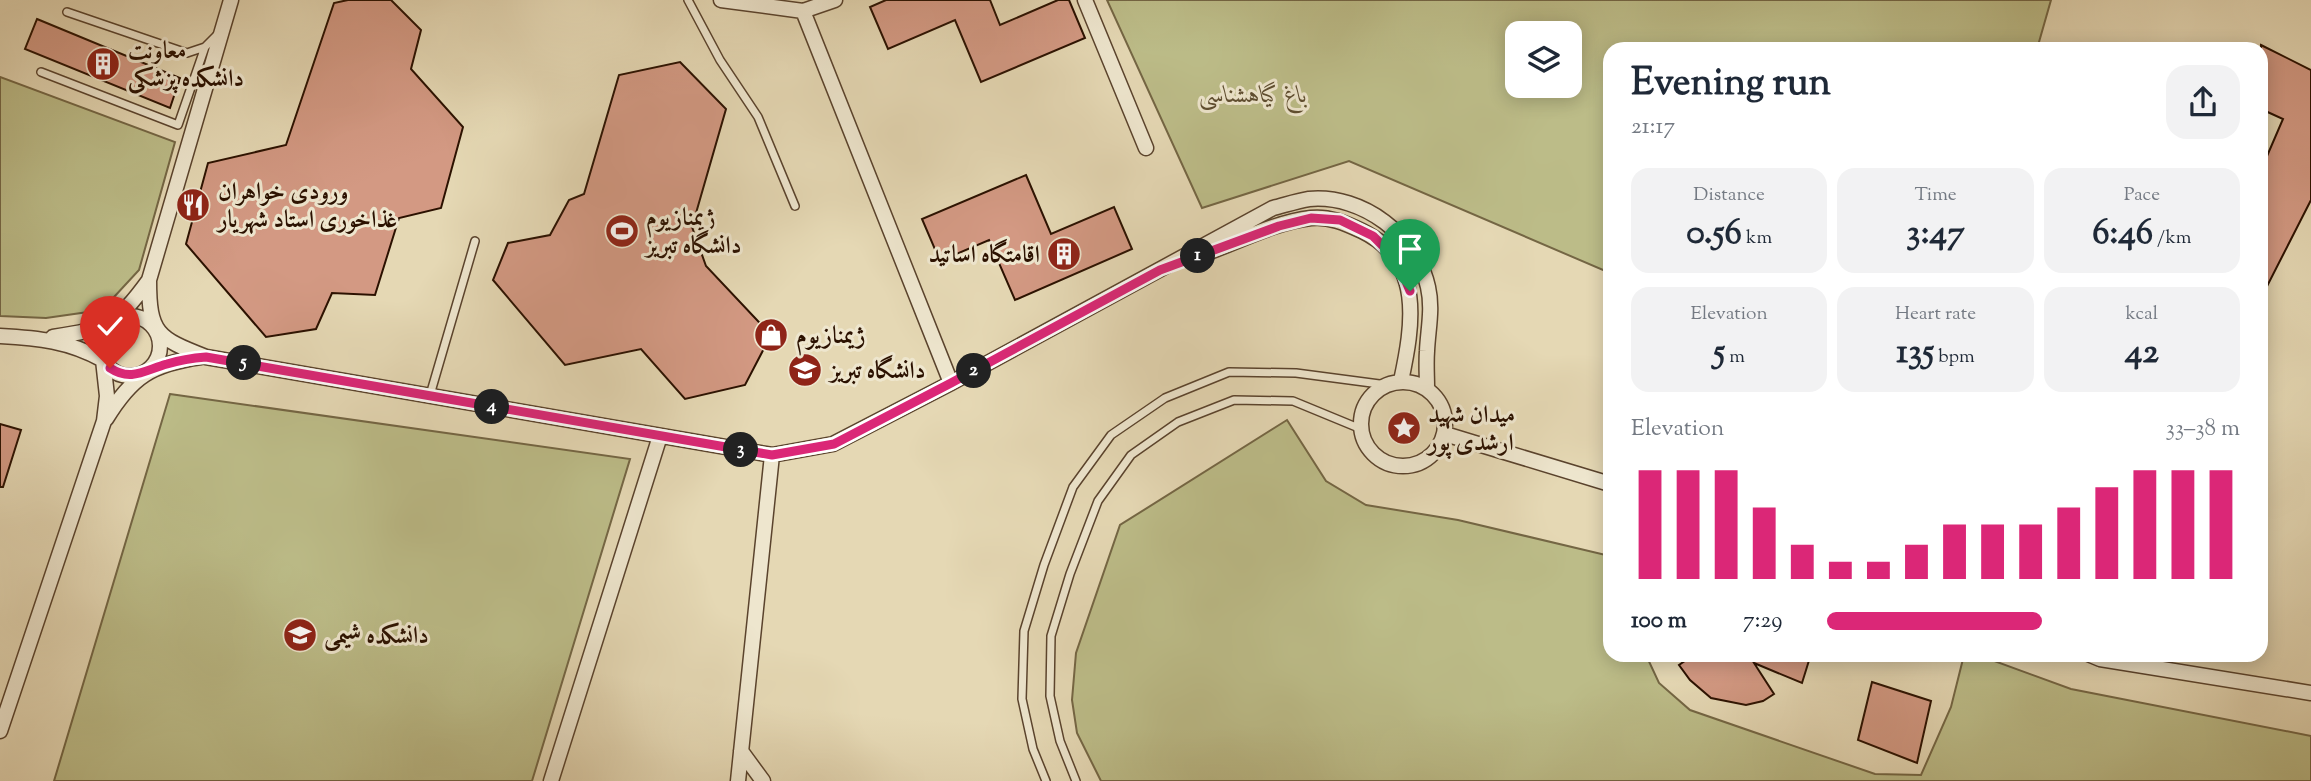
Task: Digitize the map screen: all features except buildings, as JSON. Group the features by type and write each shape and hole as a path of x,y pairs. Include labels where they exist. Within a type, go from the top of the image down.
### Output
{"street":[{"path":"721,0 803,11 835,0"},
{"path":"1085,0 1146,148"},
{"path":"104,421 128,387 146,372 158,357 160,347 149,312 149,280 231,4"},
{"path":"803,11 951,383"},
{"path":"0,335 48,338 93,331 120,318 139,318 185,349 206,357 772,455 834,444 1273,208 1310,199 1345,201 1384,221 1413,249 1428,286 1431,314 1426,352 1427,388"},
{"path":"1160,270 1279,226 1311,218 1340,220 1373,236 1397,260 1410,291 1412,314 1394,383"},
{"path":"0,731 104,421 107,396 100,341 111,322 128,309 149,280"},
{"path":"48,338 76,347 127,376 179,360 206,357"},
{"path":"1394,383 1427,388 1437,397 1446,421 1445,434 1431,456 1407,466 1394,466 1371,453 1361,429 1366,403 1375,392 1394,383"},
{"path":"1445,434 1603,482"},
{"path":"551,781 660,436"},
{"path":"738,781 772,455"},
{"path":"2119,662 2311,693"},
{"path":"741,751 763,781"}],"lane":[{"path":"688,0 720,60 758,117 795,206"},
{"path":"67,12 187,53 205,47 218,35 231,4"},
{"path":"41,72 178,125 205,47"},
{"path":"430,396 475,242"},
{"path":"1046,781 1033,750 1022,699 1024,631 1044,565 1073,487 1111,435 1165,398 1229,372 1296,373 1394,383"},
{"path":"1076,781 1060,741 1050,696 1051,636 1070,574 1098,501 1131,455 1178,422 1234,400 1293,401 1361,429"}],"green space":[{"name":"باغ گیاهشناسی","path":"1107,0 2051,0 2039,42 1603,42 1603,270 1349,161 1202,208"},
{"path":"0,77 175,142 139,270 102,310 46,318 0,316"},
{"path":"170,394 630,459 532,781 54,781"},
{"path":"1287,420 1326,481 1366,505 1458,520 1603,554 1603,662 1649,662 1659,683 1690,710 1875,774 1921,775 1951,707 1962,662 1997,662 2071,689 2311,736 2311,781 1101,781 1077,733 1072,700 1076,653 1120,525"}],"place":[{"name":"معاونت دانشکده پزشکی","path":"103,64"},
{"name":"ورودی خواهران غذاخوری استاد شهریار","path":"193,205"},
{"name":"ژیمنازیوم دانشگاه تبریز","path":"622,231"},
{"name":"اقامتگاه اساتید","path":"1064,254"},
{"name":"ژیمنازیوم","path":"771,335"},
{"name":"دانشگاه تبریز","path":"805,370"},
{"name":"میدان شهید ارشدی پور","path":"1404,428"},
{"name":"دانشکده شیمی","path":"300,635"}],"route":[{"path":"110,368 118,374 137,376 179,360 206,357 772,455 834,444 1160,270 1279,226 1311,218 1340,220 1373,236 1397,260 1410,291"}]}
